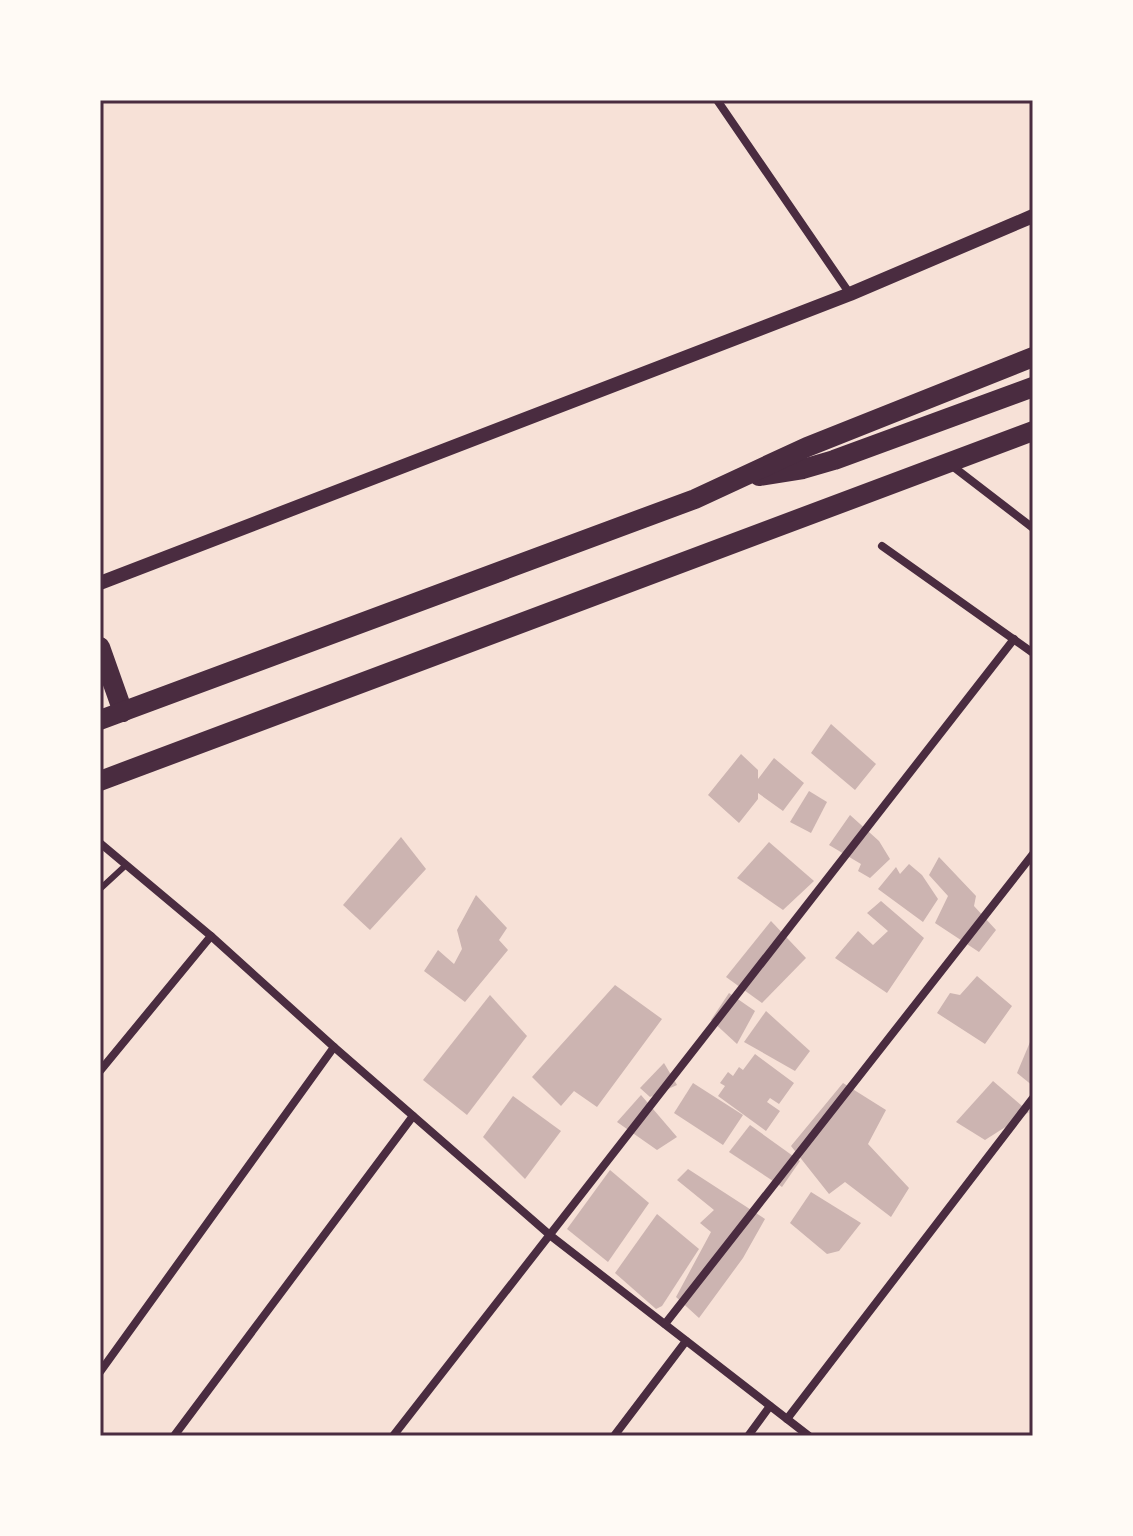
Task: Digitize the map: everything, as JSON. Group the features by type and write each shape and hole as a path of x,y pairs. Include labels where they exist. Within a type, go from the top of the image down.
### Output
{"main road":[{"path":"100,720 695,499 821,441 1033,357"},
{"path":"740,479 803,469 834,460 1030,388"},
{"path":"100,781 1033,431"},
{"path":"100,647 123,712"}],"street":[{"path":"717,100 850,294"},
{"path":"100,583 850,294 1033,216"},
{"path":"948,462 1033,528"},
{"path":"882,546 1033,653"},
{"path":"393,1436 1014,639"},
{"path":"100,843 211,936 551,1236 809,1436"},
{"path":"665,1324 1033,854"},
{"path":"100,1071 211,936"},
{"path":"100,1372 103,1361 334,1047"},
{"path":"787,1419 1033,1098"},
{"path":"174,1436 413,1116"},
{"path":"614,1436 686,1341"},
{"path":"748,1436 770,1406"}],"lane":[{"path":"100,889 126,865"}],"building":[{"path":"831,724 876,764 855,790 811,753"},
{"path":"741,754 758,770 758,779 774,758 804,783 783,811 758,793 758,799 739,823 708,795"},
{"path":"809,791 827,802 811,833 790,822"},
{"path":"850,815 879,841 890,859 870,878 858,871 861,864 829,845"},
{"path":"401,837 426,869 370,930 343,905"},
{"path":"769,842 814,881 783,910 737,878"},
{"path":"939,857 976,896 974,906 996,930 979,952 935,923 948,896 929,875"},
{"path":"909,864 922,875 938,899 923,922 878,889 896,867 900,874"},
{"path":"476,895 507,928 499,940 508,950 465,1002 424,971 438,950 454,964 462,949 457,930"},
{"path":"881,901 924,938 887,993 835,958 858,931 873,945 888,931 867,913"},
{"path":"771,921 806,958 762,1003 726,977"},
{"path":"977,976 1012,1006 985,1044 937,1013 950,993 960,995"},
{"path":"615,985 662,1019 597,1107 574,1091 561,1106 532,1077"},
{"path":"729,993 755,1011 737,1044 711,1020"},
{"path":"490,995 527,1036 467,1115 423,1080"},
{"path":"766,1011 810,1051 795,1071 744,1042"},
{"path":"1033,1035 1033,1086 1017,1073"},
{"path":"755,1054 794,1083 779,1104 770,1098 767,1102 780,1111 766,1131 718,1096 725,1086 720,1083 728,1072 733,1076 739,1067 743,1070"},
{"path":"664,1063 677,1085 650,1097 640,1088"},
{"path":"993,1081 1029,1112 985,1140 956,1122"},
{"path":"693,1083 743,1115 723,1145 674,1113"},
{"path":"843,1083 886,1110 868,1144 909,1188 891,1217 845,1182 829,1194 791,1146"},
{"path":"641,1095 677,1137 657,1150 617,1122"},
{"path":"513,1096 561,1131 525,1179 483,1137"},
{"path":"750,1125 800,1161 782,1187 729,1152"},
{"path":"688,1169 765,1219 743,1258 699,1318 676,1297 711,1232 700,1223 714,1210 677,1180"},
{"path":"610,1170 649,1203 608,1262 567,1229"},
{"path":"811,1192 861,1223 839,1251 827,1254 790,1223"},
{"path":"657,1214 699,1249 662,1306 656,1309 615,1273"}]}
